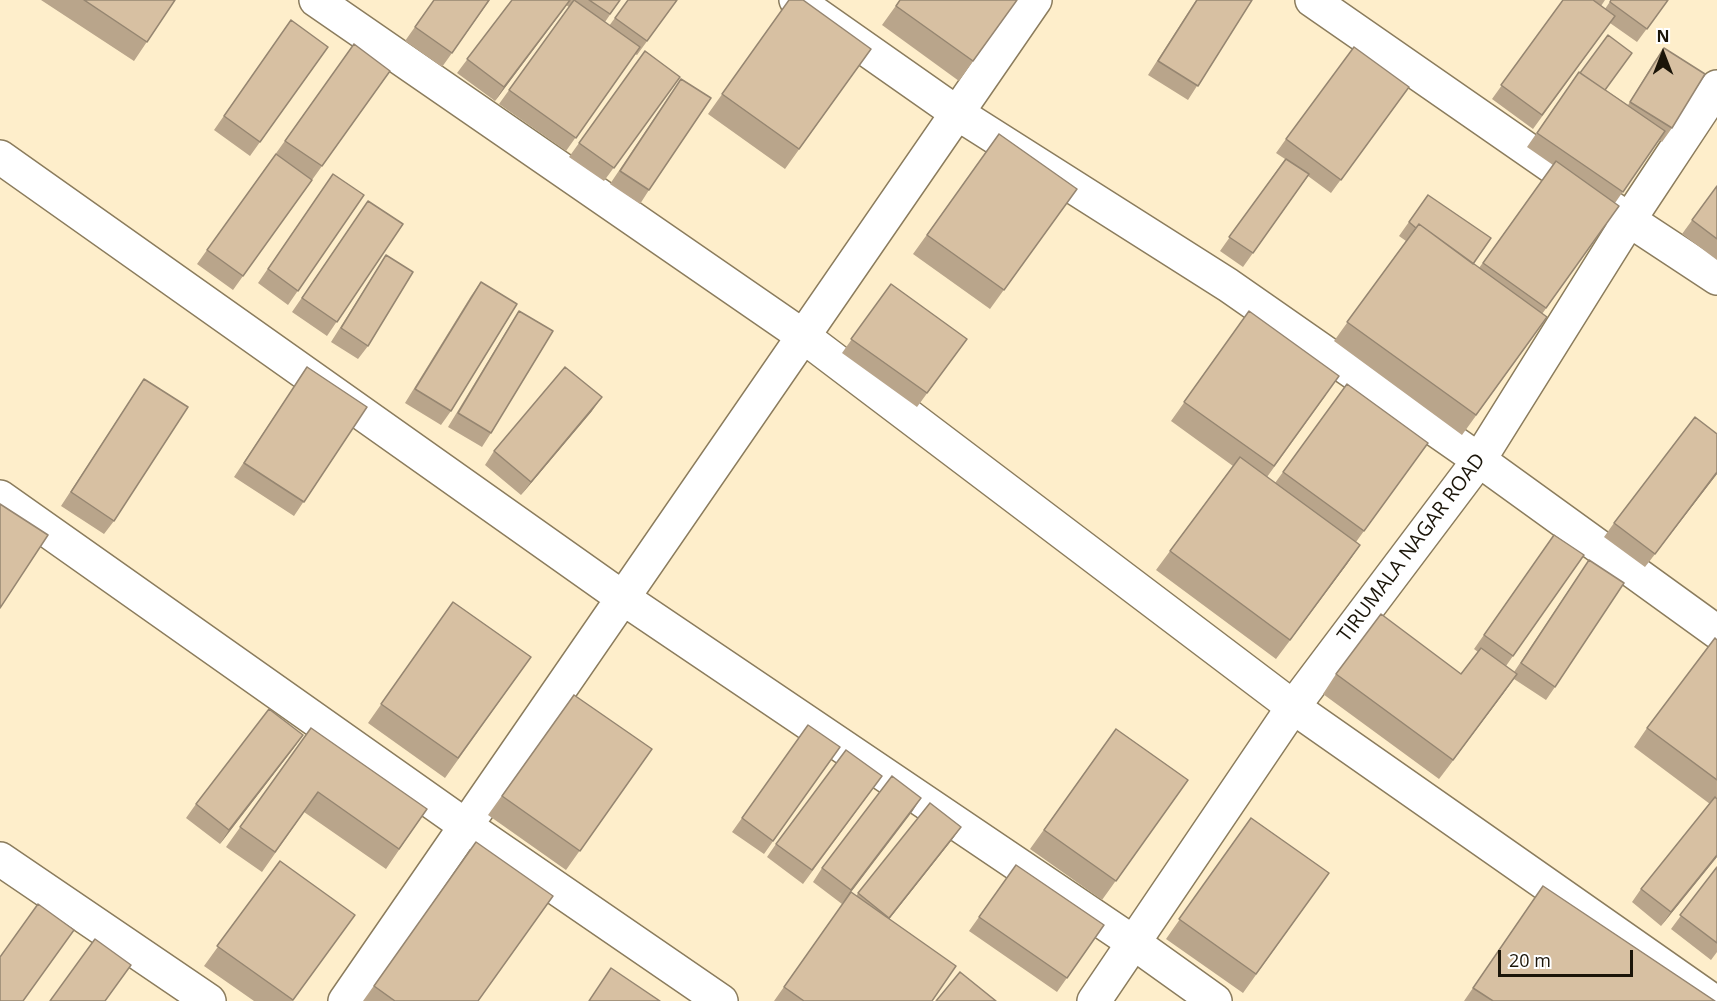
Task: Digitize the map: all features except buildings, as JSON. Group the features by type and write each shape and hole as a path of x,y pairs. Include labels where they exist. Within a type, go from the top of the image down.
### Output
{"street":[{"path":"316,0 803,336 1293,707 1713,1001"},
{"path":"796,0 957,113 1228,285 1479,460 1717,632"},
{"path":"345,1001 1035,0"},
{"path":"1312,0 1629,220 1717,278"},
{"name":"TIRUMALA NAGAR ROAD","path":"1094,1001 1293,707 1479,460 1629,220 1717,87"},
{"path":"0,157 623,598 1134,943 1215,1001"},
{"path":"0,497 466,826 721,1001"},
{"path":"0,859 209,1001"}]}
